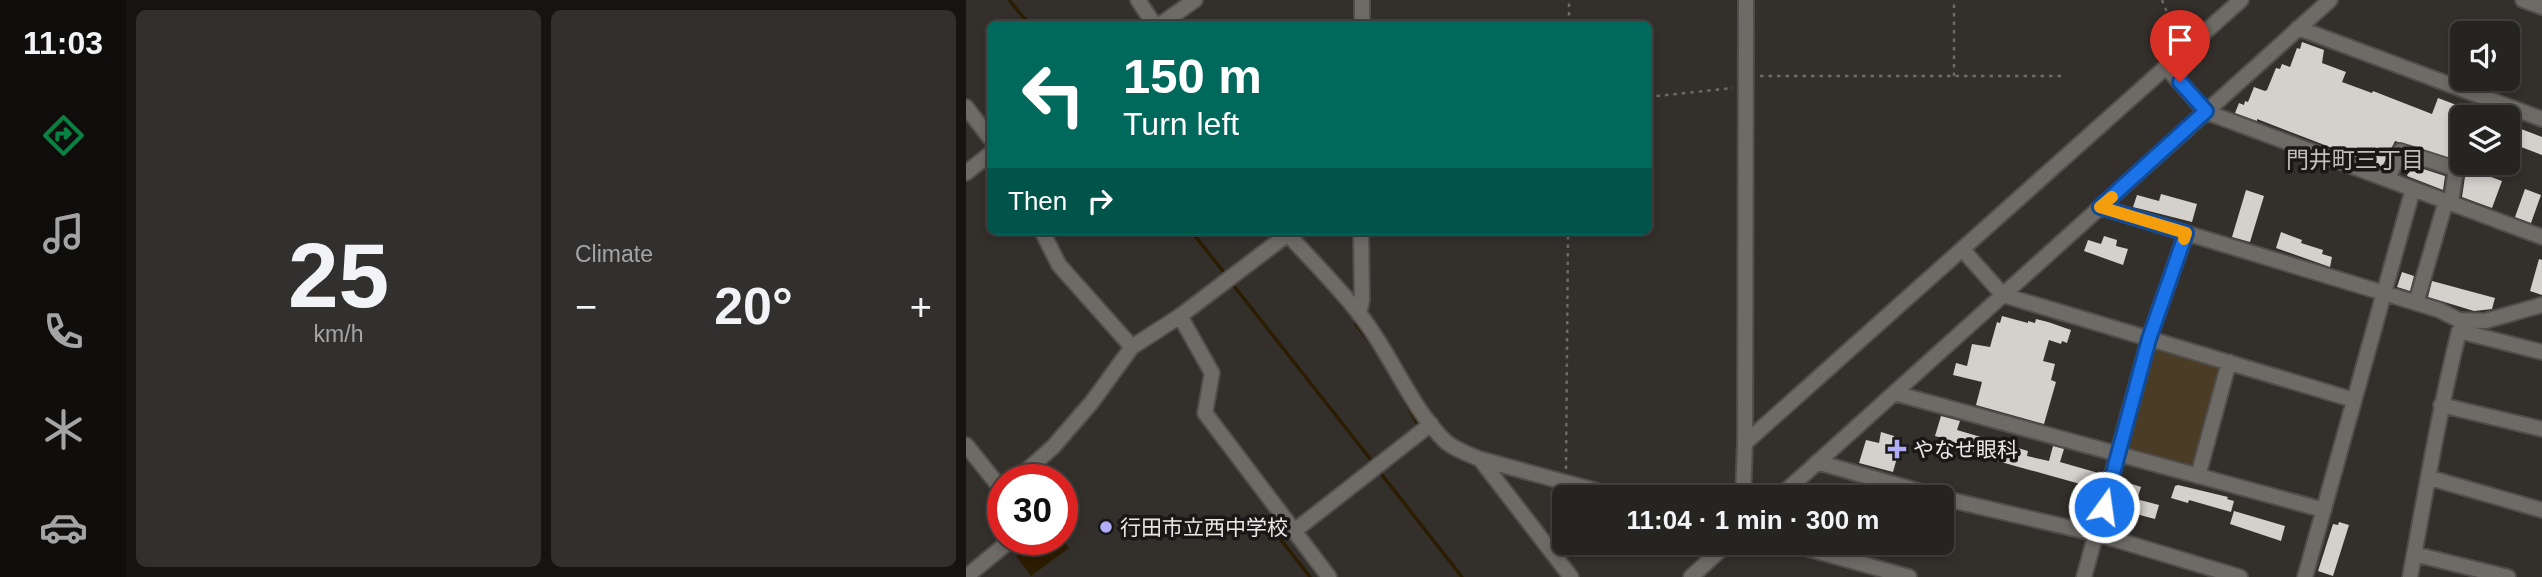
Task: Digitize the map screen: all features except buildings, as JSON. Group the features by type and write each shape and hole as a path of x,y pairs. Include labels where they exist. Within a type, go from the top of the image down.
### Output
{"street":[{"path":"1138,0 1152,21"},
{"path":"1165,21 1195,0"},
{"path":"1362,0 1362,21"},
{"path":"1743,485 1746,0"},
{"path":"1745,443 2241,0"},
{"path":"1793,485 2330,0"},
{"path":"2523,0 2542,7"},
{"path":"2298,28 2542,119"},
{"path":"2166,67 2206,111 2542,235"},
{"path":"966,107 987,134"},
{"path":"2388,179 2399,151 2456,169 2416,303"},
{"path":"966,173 987,157"},
{"path":"2305,577 2413,189"},
{"path":"2100,207 2438,310 2459,326 2542,352"},
{"path":"2084,577 2149,339 2186,233"},
{"path":"1044,235 1059,265 1132,347"},
{"path":"1034,464 1053,447 1092,402 1132,347 1180,316 1283,235"},
{"path":"1290,235 1359,314 1381,343 1431,424 1448,443 1462,452 1480,458 1577,485"},
{"path":"1359,314 1362,300 1362,235"},
{"path":"1962,249 2003,295 2354,400"},
{"path":"2459,326 2542,305"},
{"path":"1180,316 1212,373 1206,413 1329,577"},
{"path":"2410,577 2430,478 2441,405 2459,326"},
{"path":"2198,476 2230,362"},
{"path":"1894,393 2324,510"},
{"path":"2441,405 2542,429"},
{"path":"1293,532 1431,424"},
{"path":"966,445 987,471"},
{"path":"1480,458 1571,577"},
{"path":"1818,463 1898,485"},
{"path":"2430,478 2542,510"},
{"path":"1954,500 2097,534 2240,577"},
{"path":"2414,554 2508,577"},
{"path":"966,577 993,555"},
{"path":"1691,577 1715,555"},
{"path":"1830,555 1909,577"}],"path":[{"path":"1569,0 1569,21"},
{"path":"1954,0 1954,76"},
{"path":"2162,0 2168,15 2190,44"},
{"path":"1652,96 1746,81 2062,76"},
{"path":"1566,482 1568,235"}],"shaded area":[{"path":"2152,347 2224,367 2195,471 2123,451"},
{"path":"1017,555 1060,555 1031,576"}],"waterway":[{"path":"1009,0 1026,21"},
{"path":"1194,235 1226,275"},
{"path":"1230,281 1375,465"},
{"path":"1356,324 1375,349"},
{"path":"1399,389 1418,425 1416,427"},
{"path":"1379,471 1462,577"},
{"path":"1278,536 1310,577"}],"slow traffic":[{"path":"2112,197 2100,207 2186,233 2184,239"}],"place":[{"name":"やなせ眼科","path":"1897,449"},
{"name":"行田市立西中学校","path":"1106,527"}],"district":[{"name":"門井町三丁目","path":"2355,160"}],"route":[{"path":"2104,507 2149,339 2186,233 2100,207 2206,111 2180,82"}]}
